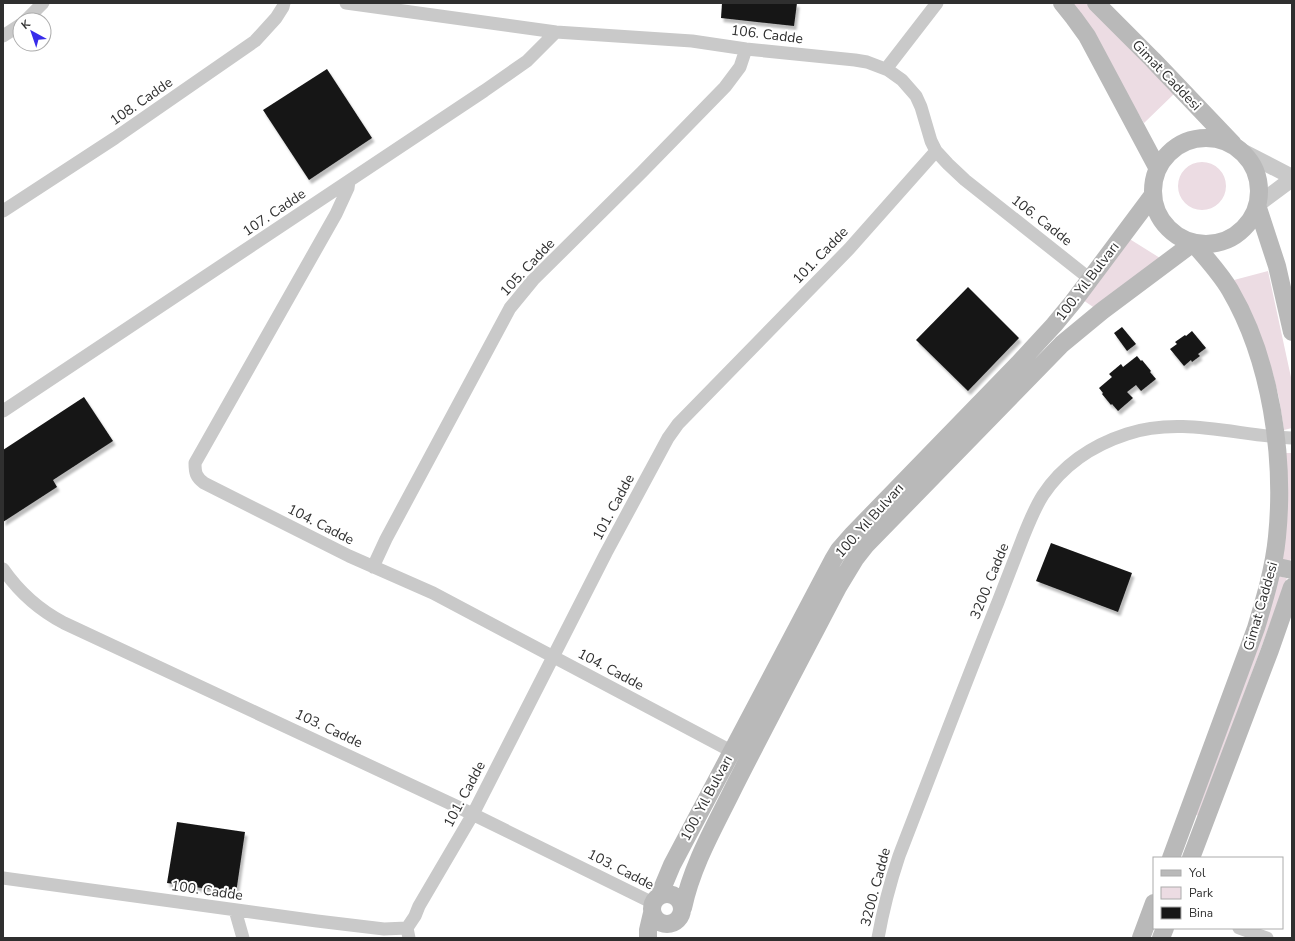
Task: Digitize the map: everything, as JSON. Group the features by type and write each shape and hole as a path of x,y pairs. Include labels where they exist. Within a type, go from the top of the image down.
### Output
{"main road":[{"path":"1062,3 1087,36 1158,169"},
{"name":"Gimat Caddesi","path":"1096,3 1249,160 1256,174 1259,187 1257,205 1251,219 1242,230 1231,238 1206,244 1193,243 1180,238 1161,220 1155,208 1153,195 1154,182 1158,169 1166,156 1178,146 1193,140 1209,138 1224,141 1238,149"},
{"name":"100. Yıl Bulvarı","path":"648,938 648,930 655,904 672,865 832,560 853,534 1035,345 1074,302 1153,195"},
{"name":"Gimat Caddesi","path":"1257,205 1277,266 1292,332"},
{"name":"Gimat Caddesi","path":"1171,857 1256,628 1267,591 1277,538 1284,438 1263,368 1242,314 1221,276 1193,243"},
{"name":"100. Yıl Bulvarı","path":"679,938 682,913 688,886 704,848 745,765 824,613 855,559 866,545 1062,344 1102,311 1193,243"},
{"path":"1272,566 1292,570"},
{"name":"Gimat Caddesi","path":"1191,857 1270,650 1292,587"},
{"path":"669,894 674,895 679,898 682,913 677,922 667,925 658,922 655,904 669,894"},
{"path":"1141,938 1153,905"}],"street":[{"path":"34,12 42,3"},
{"name":"108. Cadde","path":"3,211 115,138 255,41 276,18 284,3"},
{"name":"106. Cadde","path":"346,3 556,32 692,41 855,60 867,62 886,69 902,80 916,96 921,107 931,141 936,151 948,164 965,180 1090,279"},
{"path":"886,69 937,3"},
{"path":"3,36 12,30"},
{"name":"107. Cadde","path":"3,411 484,91 527,61 556,32"},
{"name":"105. Cadde","path":"373,567 386,539 510,308 533,280 725,87 740,66 746,48"},
{"path":"1238,149 1292,178 1257,205"},
{"name":"101. Cadde","path":"408,933 419,906 473,814 553,656 668,438 678,424 849,249 936,151"},
{"name":"104. Cadde","path":"349,181 348,188 336,214 195,463 197,478 204,484 373,567 433,593 731,751"},
{"name":"3200. Cadde","path":"878,938 888,891 899,856 972,666 1042,496 1072,463 1090,450 1128,433 1169,426 1200,428 1284,438"},
{"name":"103. Cadde","path":"3,568 26,596 44,611 64,623 473,814 655,904"},
{"path":"1185,820 1203,826"},
{"name":"100. Cadde","path":"3,878 408,933"},
{"path":"235,910 243,938"},
{"path":"1242,929 1267,938"}],"green space":[{"path":"1071,3 1087,3 1175,93 1144,123"},
{"path":"1197,162 1207,162 1219,169 1226,181 1226,191 1219,203 1207,210 1197,210 1189,206 1182,199 1178,191 1178,181 1182,173 1189,166"},
{"path":"1128,238 1160,258 1096,309 1083,300"},
{"path":"1268,271 1292,382 1292,428 1284,430 1279,398 1273,374 1234,280"},
{"path":"1285,453 1292,453 1292,555 1290,562 1281,560"},
{"path":"1278,576 1287,578 1199,816 1194,814"}],"building":[{"path":"722,3 797,3 794,26 721,18"},
{"path":"327,69 372,138 309,180 263,110"},
{"path":"968,287 1019,338 968,391 916,340"},
{"path":"1122,327 1136,344 1127,351 1114,333"},
{"path":"1192,331 1206,348 1198,354 1200,356 1192,362 1191,360 1184,366 1170,349 1177,344 1175,342"},
{"path":"1137,356 1141,361 1142,360 1156,379 1141,391 1136,385 1127,392 1133,398 1118,411 1112,404 1111,405 1099,388 1112,377 1109,374 1121,364 1123,367"},
{"path":"84,397 113,441 53,480 57,487 3,522 3,450"},
{"path":"1051,543 1132,573 1118,612 1036,581"},
{"path":"177,822 245,832 236,893 167,883"}]}
